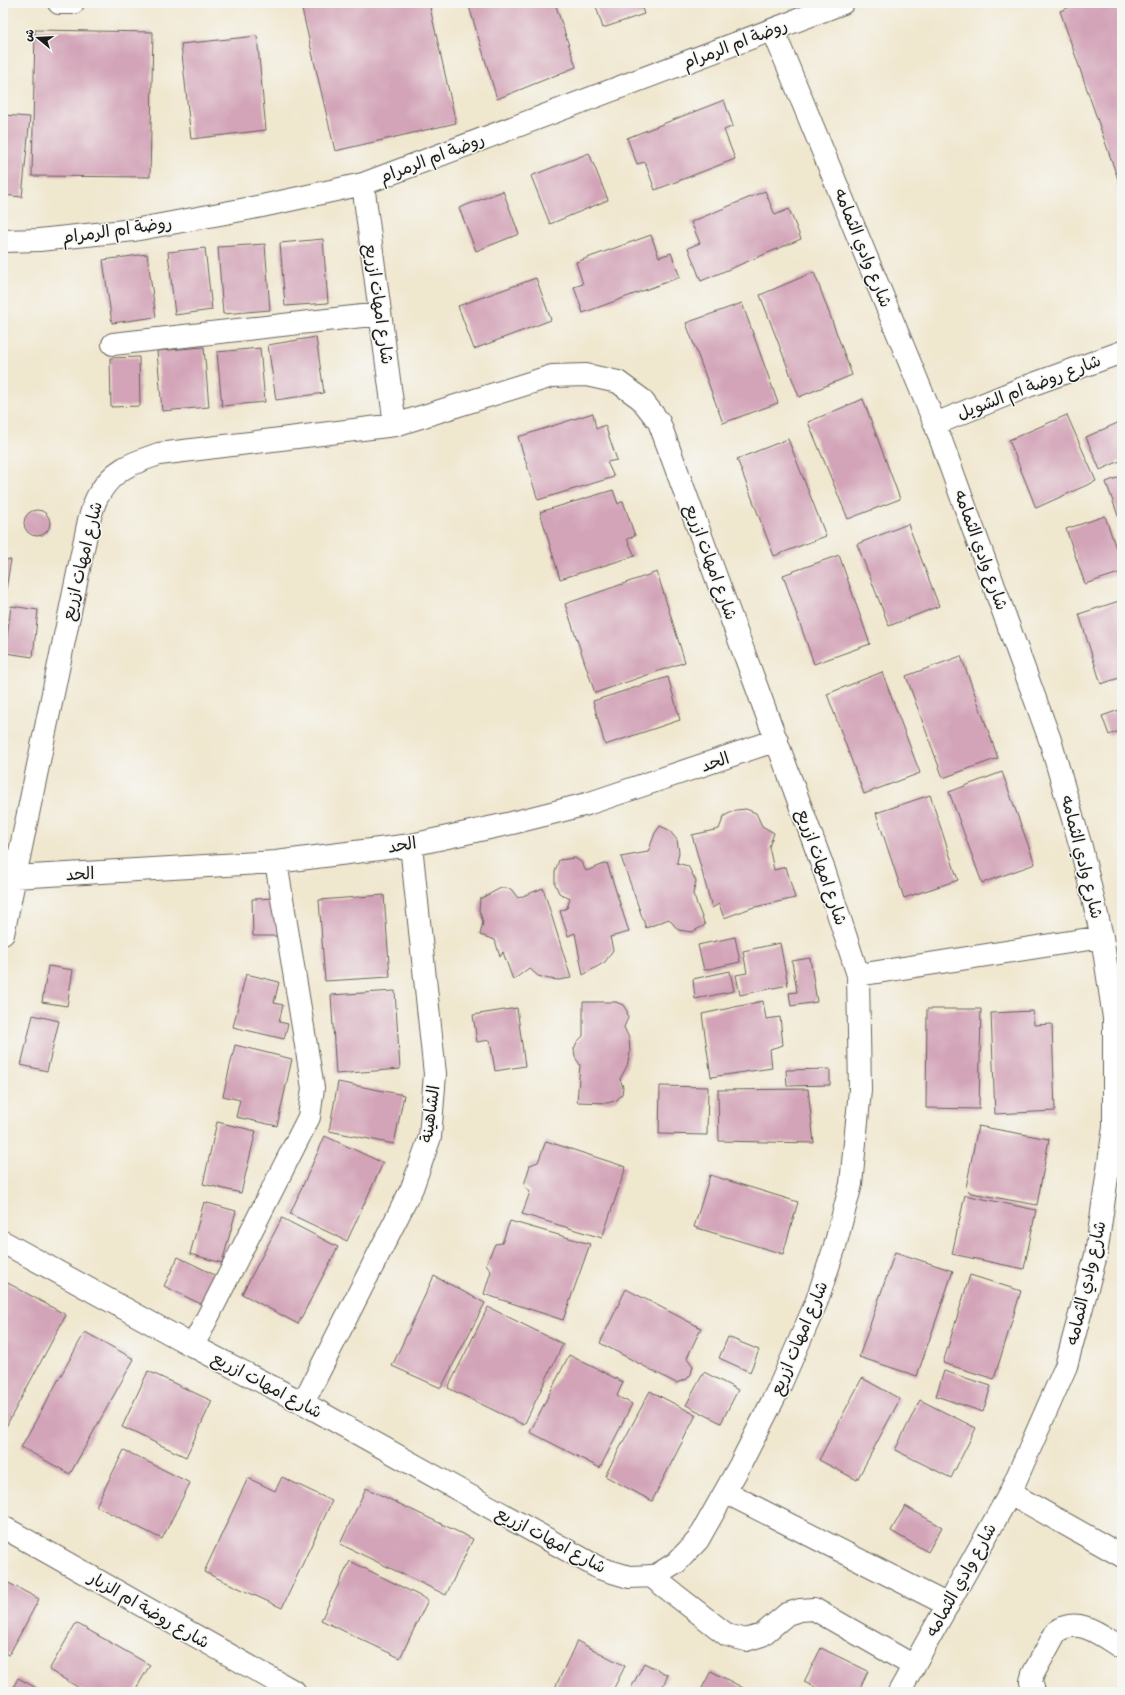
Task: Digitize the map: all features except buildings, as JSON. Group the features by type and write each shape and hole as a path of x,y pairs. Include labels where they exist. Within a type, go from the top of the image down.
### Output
{"street":[{"path":"59,3 73,3"},
{"name":"روضة ام الرمرام","path":"3,241 39,240 134,230 262,206 362,184 843,3"},
{"name":"شارع وادي الثمامه","path":"773,30 935,424 1050,740 1081,847 1102,937 1114,1018 1118,1127 1096,1255 1066,1366 1010,1493 899,1692"},
{"name":"شارع امهات ازريع","path":"362,184 395,425"},
{"path":"113,344 380,314"},
{"name":"شارع روضة ام الشويل","path":"935,424 1028,386 1122,352"},
{"name":"شارع امهات ازريع","path":"3,934 89,520 98,495 114,474 136,462 159,454 395,425 552,376 586,375 618,382 641,399 659,422 824,870 858,975 860,1090 851,1184 835,1246 816,1304 779,1388 725,1492 698,1540 676,1563 655,1576 629,1578 599,1568 303,1403 193,1346 3,1242"},
{"name":"الحد","path":"14,877 276,862 411,845 512,823 587,804 777,740"},
{"name":"الشاهينة","path":"303,1403 412,1188 430,1137 435,1074 411,845"},
{"path":"193,1346 309,1117 313,1088 276,862"},
{"path":"858,975 1102,937"},
{"path":"725,1492 948,1605"},
{"path":"1010,1493 1122,1556"},
{"name":"شارع روضة ام الزبار","path":"3,1527 295,1692"},
{"path":"651,1576 727,1635 746,1640 762,1635 787,1614 800,1610 814,1609 914,1666"},
{"path":"1034,1692 1031,1681 1032,1674 1056,1632 1062,1627 1078,1625 1088,1628 1122,1648"}]}
